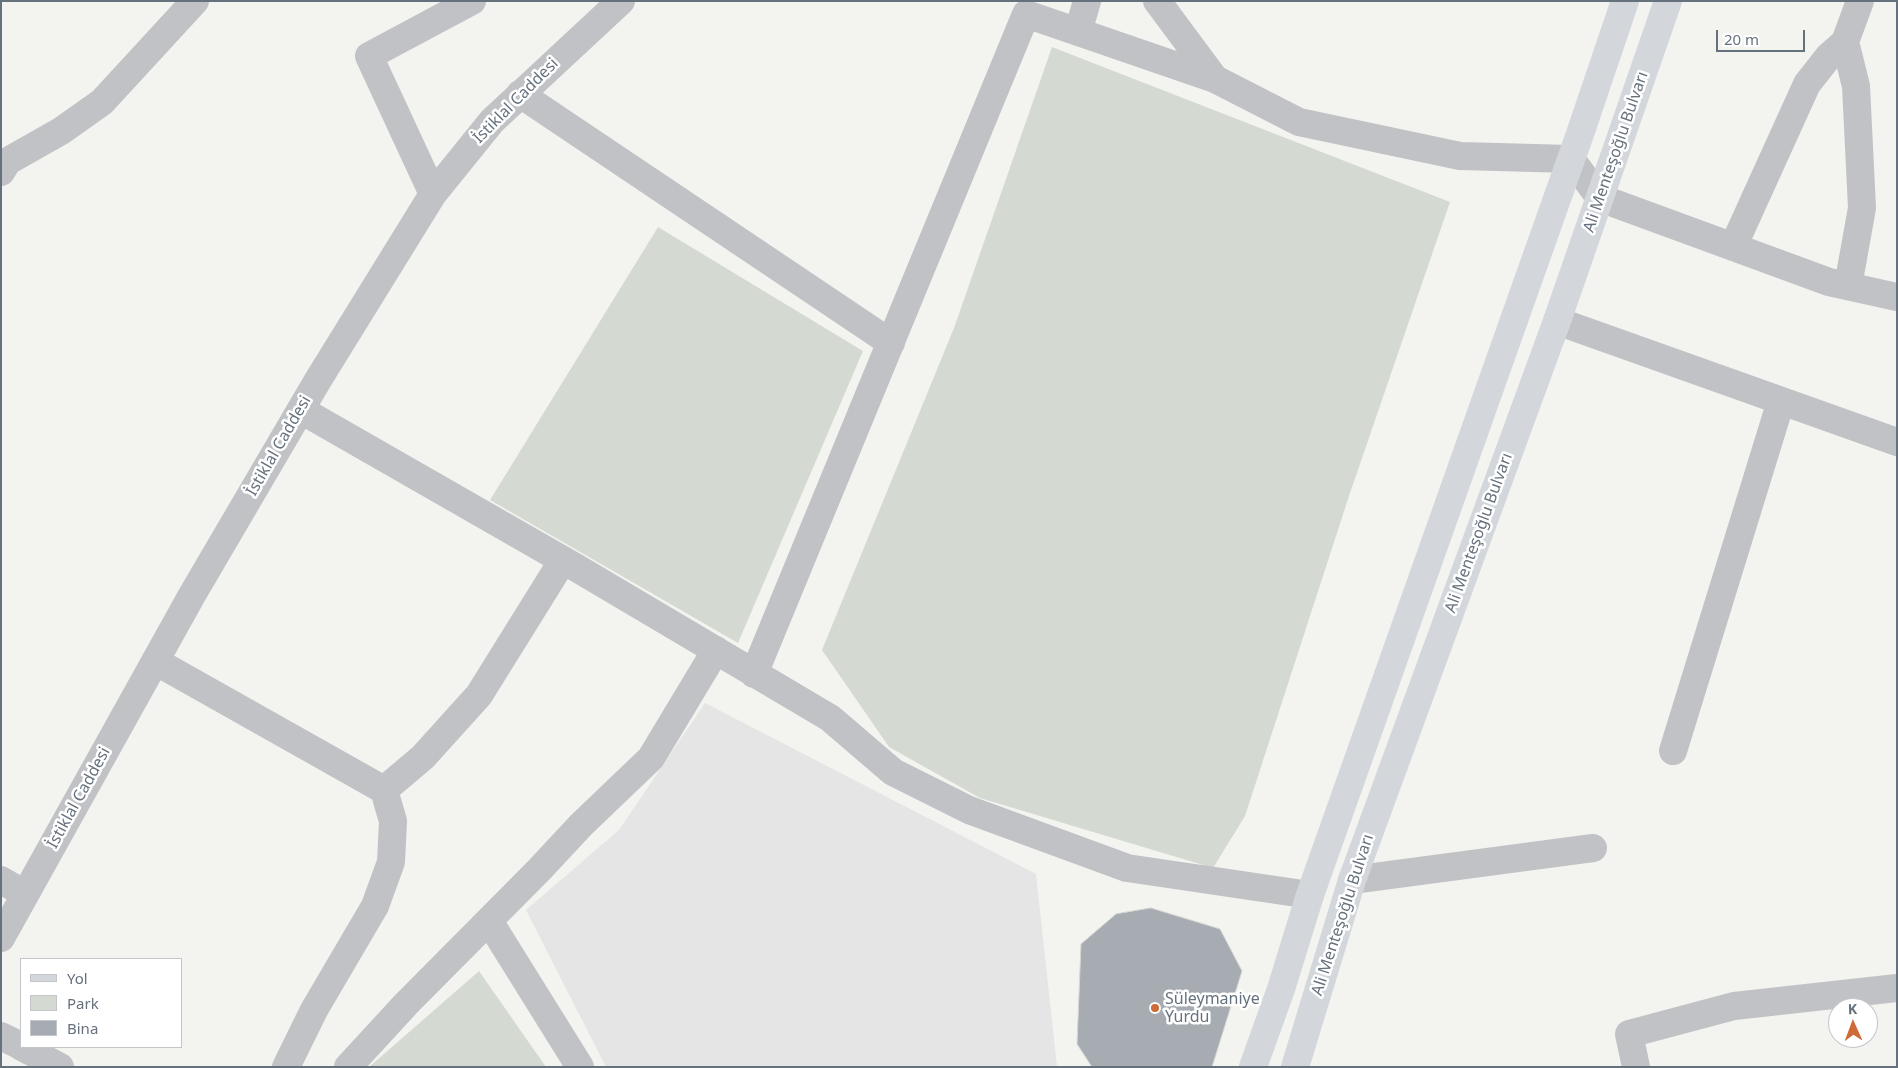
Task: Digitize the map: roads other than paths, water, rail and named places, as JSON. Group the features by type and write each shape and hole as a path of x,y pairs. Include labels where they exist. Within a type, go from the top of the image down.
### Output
{"main road":[{"path":"1253,1067 1281,989 1310,895 1571,159 1625,1"},
{"name":"Ali Menteşoğlu Bulvarı","path":"1295,1067 1352,880 1557,321 1668,1"}],"street":[{"path":"3,162 61,131 102,102 195,1"},
{"path":"433,194 369,56 472,1"},
{"name":"İstiklal Caddesi","path":"1,938 192,595 301,410 433,194 492,121 621,1"},
{"path":"1078,32 1087,1"},
{"path":"1157,1 1215,79"},
{"path":"1848,286 1862,208 1856,86 1846,42 1860,1"},
{"path":"754,674 1026,14 1215,79 1299,122 1460,156 1571,159 1600,198 1829,282 1897,297"},
{"path":"1733,246 1806,84 1829,56 1846,42"},
{"path":"520,94 891,343"},
{"path":"1557,321 1897,442"},
{"path":"1673,751 1781,401"},
{"path":"301,410 563,560 830,718 893,772 969,810 1127,868 1310,895"},
{"path":"384,790 423,757 479,695 563,560"},
{"path":"348,1067 406,1004 581,825 651,758 716,650"},
{"path":"155,662 384,790 393,822 391,862 375,906 314,1010 286,1067"},
{"path":"1352,880 1593,848"},
{"path":"1,880 25,894"},
{"path":"489,921 580,1067"},
{"path":"1636,1067 1629,1034 1734,1006 1897,988"},
{"path":"1,1036 20,1045"},
{"path":"26,1048 60,1067"}],"place":[{"name":"Süleymaniye Yurdu","path":"1155,1008"}]}
